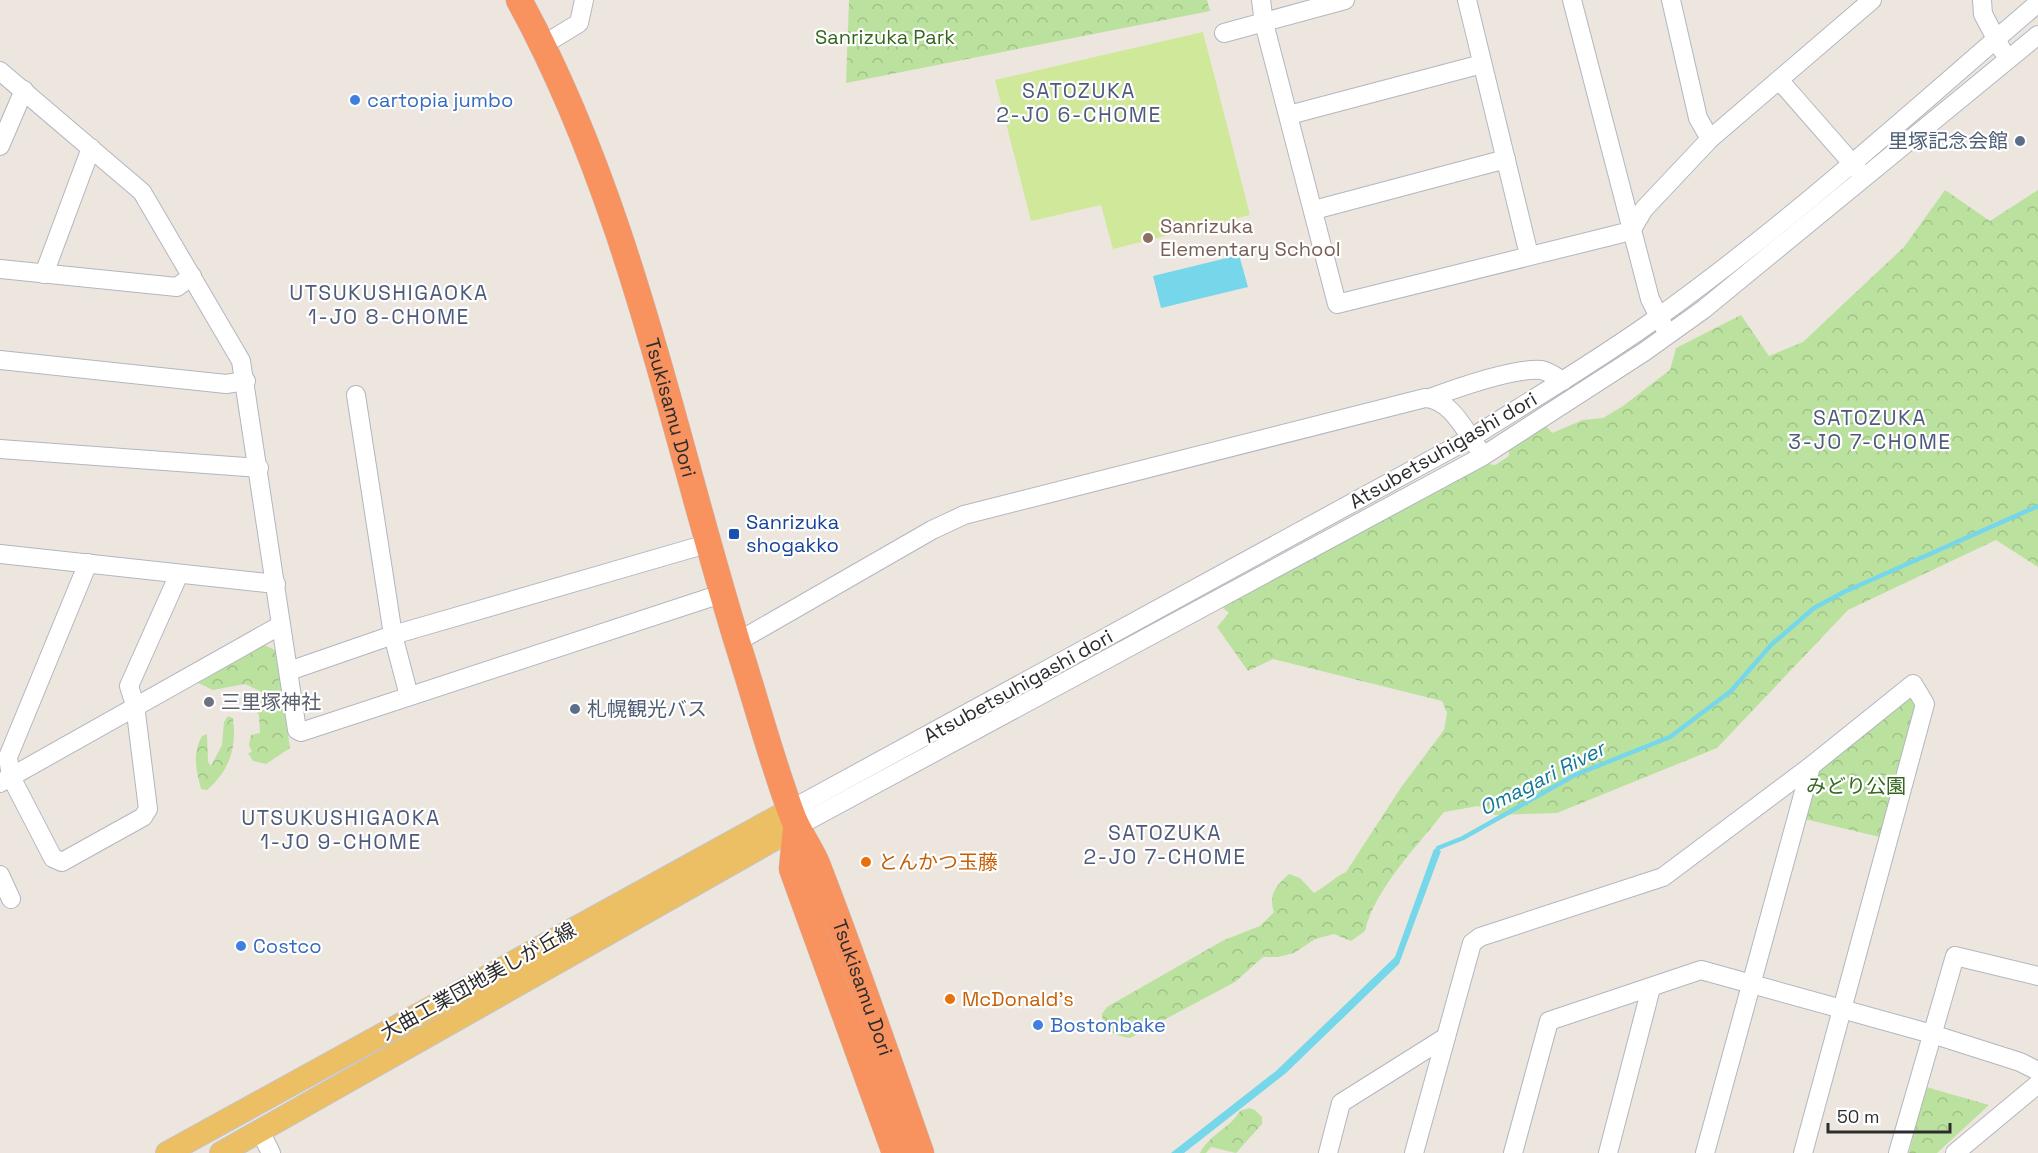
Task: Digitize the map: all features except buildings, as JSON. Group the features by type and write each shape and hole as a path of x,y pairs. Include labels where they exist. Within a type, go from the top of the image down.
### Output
{"highway":[{"name":"Tsukisamu Dori","path":"519,0 565,89 601,180 663,374 737,642 793,819 815,860 873,1014 921,1153"},
{"name":"Tsukisamu Dori","path":"793,819 792,869 895,1153"}],"main road":[{"name":"大曲工業団地美しが丘線","path":"221,1153 793,819"},
{"name":"大曲工業団地美しが丘線","path":"167,1153 793,819"}],"street":[{"path":"543,45 579,23 584,0"},
{"path":"1261,0 1264,23 1337,304 1631,231 1644,209 1710,139 1872,0"},
{"path":"1224,33 1346,0"},
{"path":"1467,0 1529,255"},
{"path":"1572,0 1650,299 1668,336"},
{"path":"1671,0 1698,118 1710,139"},
{"path":"1982,0 1983,14 1995,40 2008,59"},
{"name":"Atsubetsuhigashi dori","path":"793,819 1471,438 1563,381 1658,317 1776,225 2038,3"},
{"name":"Atsubetsuhigashi dori","path":"793,819 1483,456 1668,336 1784,245 1959,97 2038,34"},
{"path":"1289,115 1482,64"},
{"path":"0,71 142,192 233,345 246,381 297,730 301,732 724,593"},
{"path":"1780,81 1864,178"},
{"path":"0,146 24,90"},
{"path":"44,274 91,148"},
{"path":"1314,210 1506,159"},
{"path":"0,269 177,286 192,276"},
{"path":"0,360 226,384 246,381"},
{"path":"737,642 964,515 1430,398 1457,388 1523,372 1543,370 1563,381"},
{"path":"356,395 393,634 409,696"},
{"path":"1430,398 1449,408 1483,456"},
{"path":"0,449 259,468"},
{"path":"289,671 393,634 710,543"},
{"path":"0,554 276,584"},
{"path":"88,563 8,757 6,780 53,858 62,862 143,818 148,809 135,705 129,686 179,574"},
{"path":"6,780 135,705 281,625"},
{"path":"1414,1153 1473,944 1480,937 1663,877 1811,766 1913,684 1925,704 1803,1153"},
{"path":"1705,1153 1811,766"},
{"path":"0,875 12,899"},
{"path":"1898,1153 1955,956 2038,976"},
{"path":"1513,1153 1549,1021 1701,970 1932,1034 2020,1062 2038,1071"},
{"path":"1608,1153 1651,988"},
{"path":"1328,1153 1341,1103 1446,1037"},
{"path":"1955,1153 2038,1084"},
{"path":"260,1131 271,1153"}],"green space":[{"name":"Sanrizuka Park","path":"849,0 1207,0 1210,11 846,83"},
{"path":"1203,32 1250,215 1113,249 1101,205 1031,221 995,80"},
{"path":"1945,190 1990,221 2038,190 2038,567 1996,540 1848,610 1717,748 1557,813 1495,815 1478,806 1444,812 1387,884 1377,900 1365,931 1351,941 1334,934 1315,939 1294,953 1278,957 1263,957 1235,982 1130,1038 1107,1029 1102,1014 1107,1007 1224,940 1260,926 1274,912 1272,900 1274,891 1289,874 1300,878 1314,893 1346,872 1402,786 1444,730 1447,713 1442,701 1273,659 1248,671 1217,627 1229,613 1223,608 1231,600 1487,464 1495,465 1509,456 1509,447 1546,426 1552,433 1583,420 1603,418 1623,406 1670,370 1676,348 1741,315 1769,356 1803,342 1904,247"},
{"path":"264,645 275,650 290,748 266,764 253,761 248,753 252,752 249,745 251,735 260,733 259,715 251,705 251,699 266,694 245,684 213,690 198,683"},
{"name":"みどり公園","path":"1916,684 1925,704 1888,839 1796,817 1811,766"},
{"path":"228,716 233,718 234,729 230,757 215,782 207,790 201,789 196,762 199,743 202,736 207,734 208,762 211,766 222,745 224,722"},
{"path":"1926,1087 1989,1105 1937,1153 1909,1153"},
{"path":"1249,1108 1262,1117 1262,1124 1236,1153 1211,1147 1206,1153 1200,1153 1240,1111"}],"water":[{"path":"1239,255 1248,287 1161,308 1153,276"},
{"path":"1434,849 1441,851 1399,964 1286,1073 1184,1153 1171,1153 1276,1071 1395,957"}],"waterway":[{"name":"Omagari River","path":"1436,856 1438,848 1463,838 1575,775 1670,737 1731,691 1771,645 1814,608 1844,592 2038,506"}],"place":[{"name":"cartopia jumbo","path":"355,100"},
{"name":"里塚記念会館","path":"2020,141"},
{"name":"Sanrizuka Elementary School","path":"1148,238"},
{"name":"Sanrizuka shogakko","path":"734,534"},
{"name":"三里塚神社","path":"209,702"},
{"name":"札幌観光バス","path":"575,709"},
{"name":"とんかつ玉藤","path":"866,862"},
{"name":"Costco","path":"241,946"},
{"name":"McDonald's","path":"950,999"},
{"name":"Bostonbake","path":"1038,1025"}],"district":[{"name":"SATOZUKA 2-JO 6-CHOME","path":"1079,102"},
{"name":"UTSUKUSHIGAOKA 1-JO 8-CHOME","path":"389,304"},
{"name":"SATOZUKA 3-JO 7-CHOME","path":"1870,429"},
{"name":"UTSUKUSHIGAOKA 1-JO 9-CHOME","path":"341,829"},
{"name":"SATOZUKA 2-JO 7-CHOME","path":"1165,844"}]}
